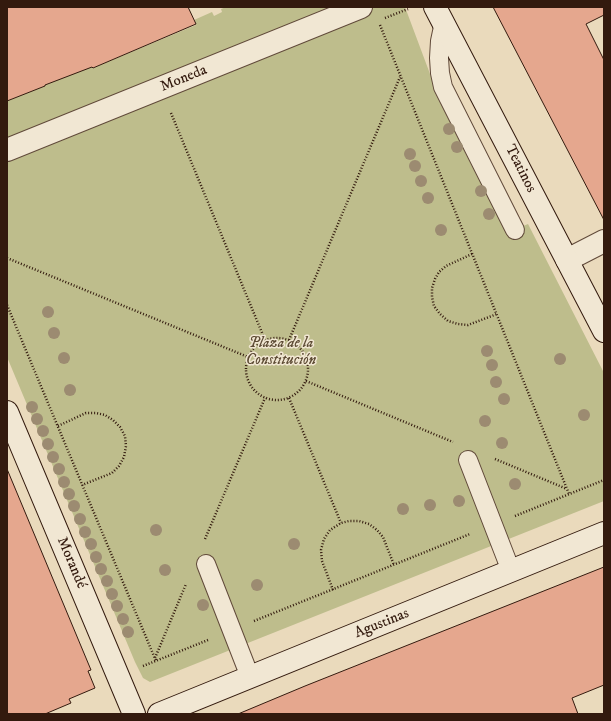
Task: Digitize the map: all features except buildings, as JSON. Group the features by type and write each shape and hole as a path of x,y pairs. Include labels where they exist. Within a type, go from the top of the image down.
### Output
{"main road":[{"name":"Moneda","path":"7,150 361,7"},
{"name":"Teatinos","path":"440,15 604,331"},
{"path":"567,260 604,241"},
{"name":"Morandé","path":"7,412 134,714"},
{"name":"Agustinas","path":"159,714 604,533"}],"lane":[{"path":"440,15 439,58 443,87 515,230"},
{"path":"468,460 511,571"},
{"path":"206,564 250,677"}],"path":[{"path":"378,21 569,494"},
{"path":"289,340 400,77"},
{"path":"169,108 265,340"},
{"path":"472,254 446,266 439,272 432,288 434,306 448,321 458,324 468,325 497,314"},
{"path":"7,258 248,357"},
{"path":"7,305 156,661"},
{"path":"279,338 289,340 300,348 307,358 308,371 306,381 298,392 289,398 275,400 265,398 253,389 247,379 246,366 248,357 257,345 265,340 279,338"},
{"path":"306,381 459,444"},
{"path":"256,421 265,398"},
{"path":"289,398 341,523"},
{"path":"58,426 86,414 96,413 105,415 113,420 120,427 125,436 126,446 124,457 119,466 112,473 82,485"},
{"path":"488,456 567,489"},
{"path":"118,676 604,480"},
{"path":"333,590 322,560 321,550 324,539 330,530 341,523 359,521 369,524 377,530 383,537 394,565"}],"green space":[{"name":"Plaza de la Constitución","path":"226,7 405,7 436,90 434,91 506,233 528,224 604,373 604,501 150,682 143,678 135,662 7,357 7,98 9,100 45,86 44,82 91,63 93,68 196,25 194,20 212,12 214,16 222,12 221,9"}]}
